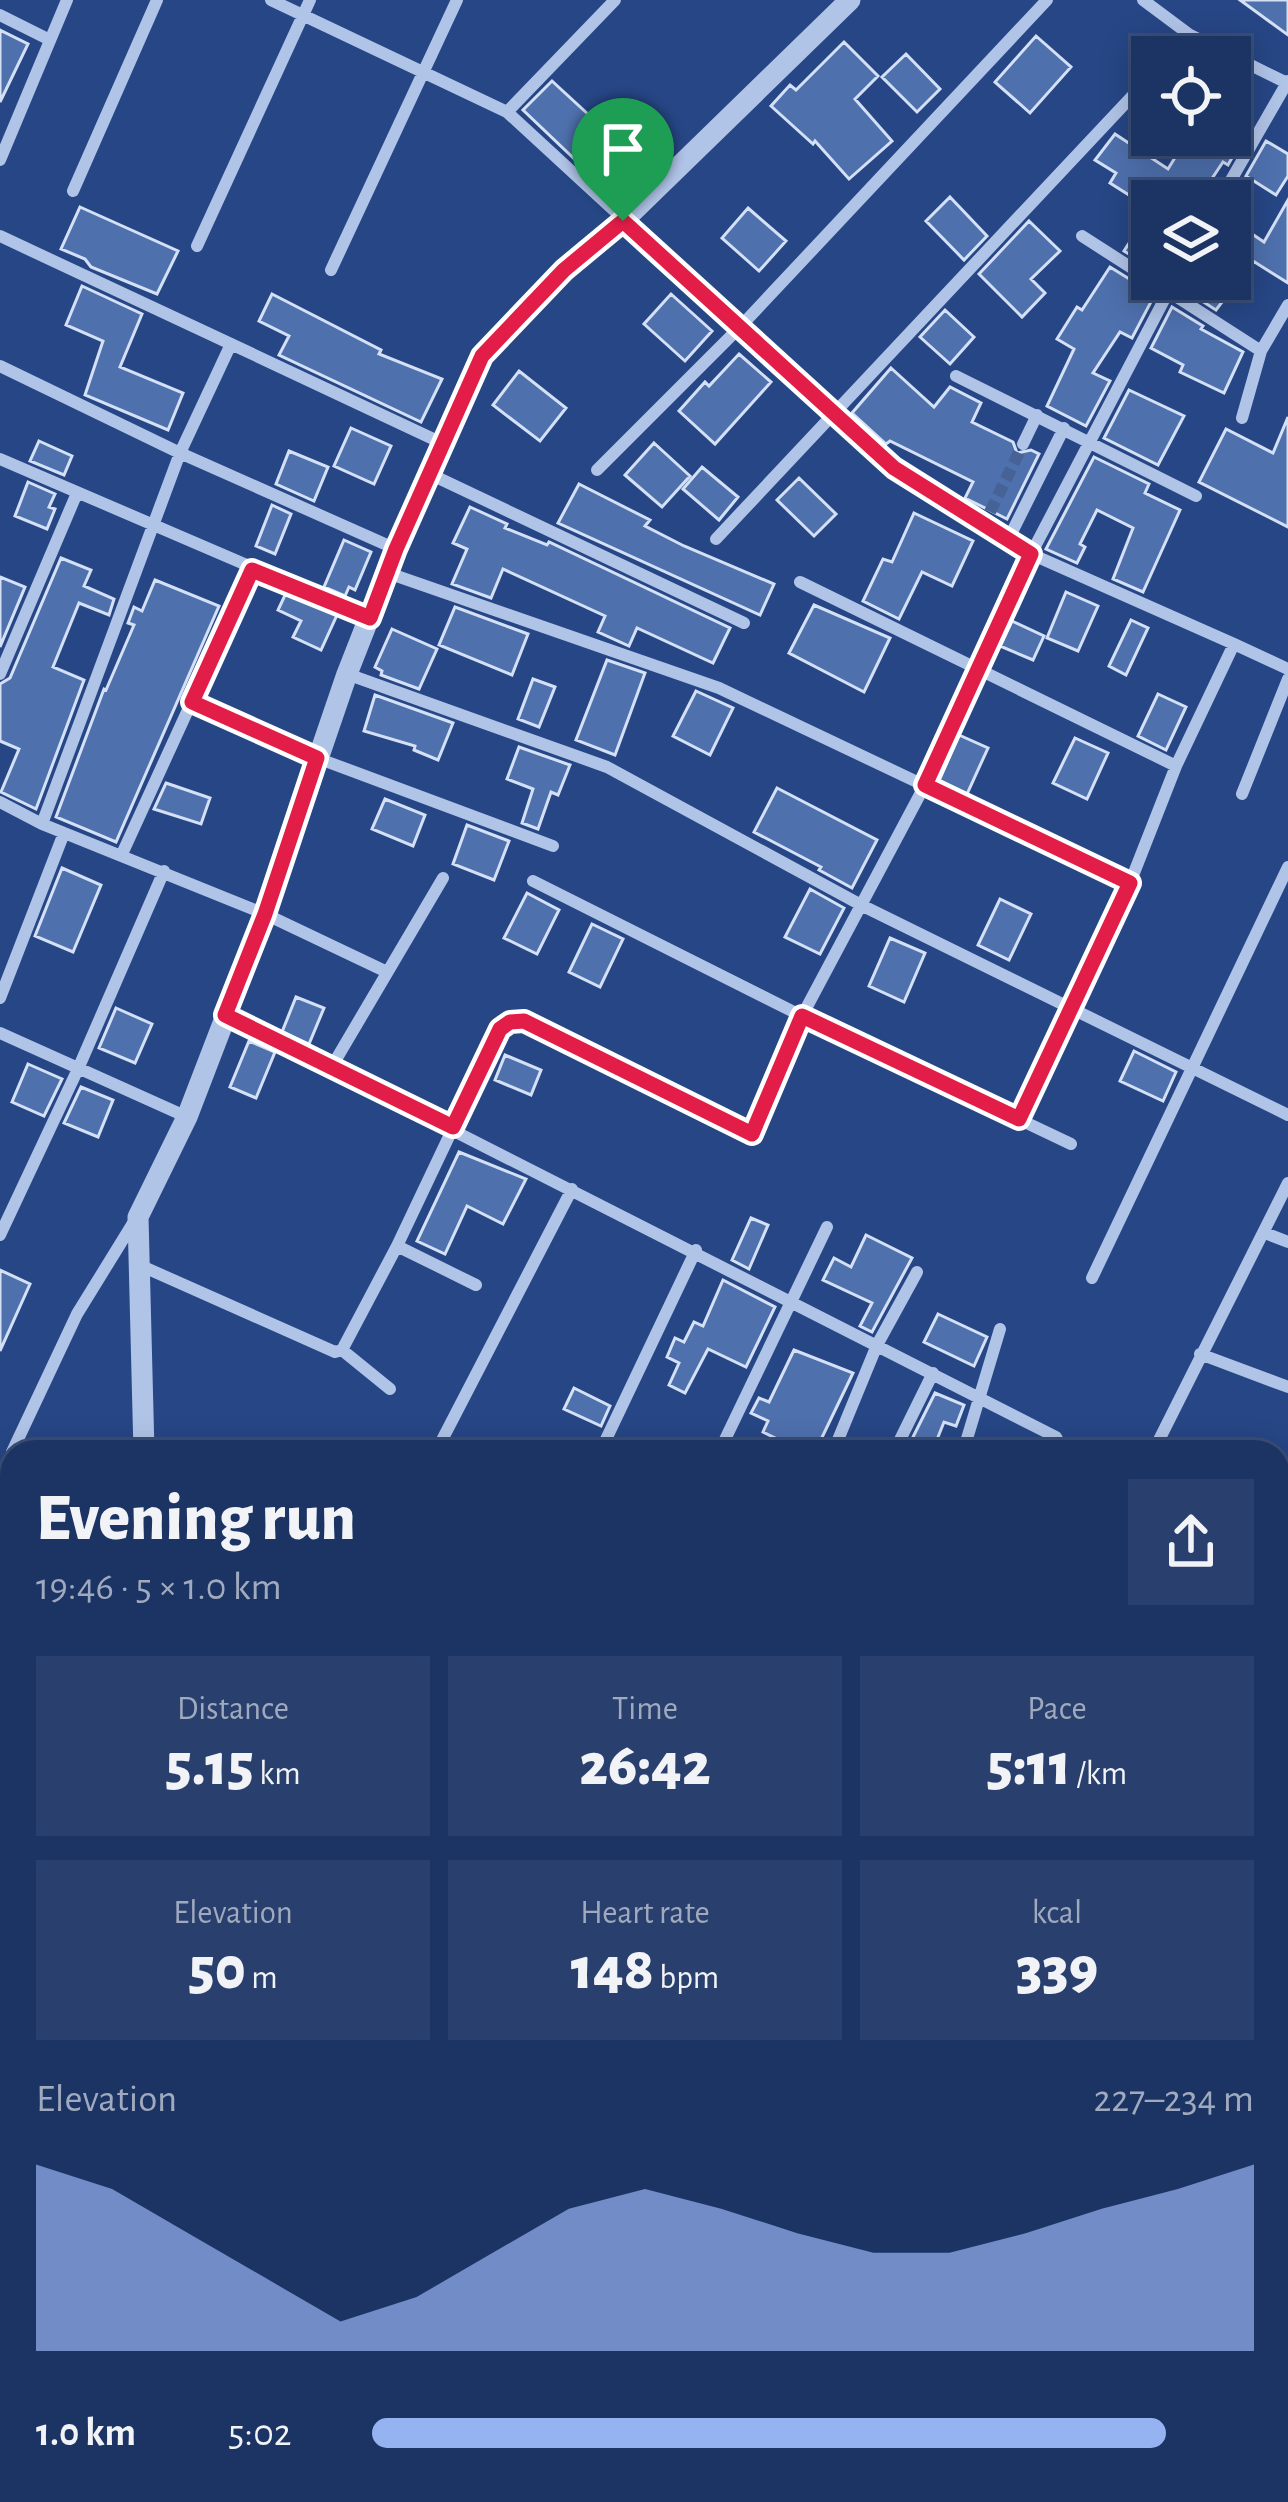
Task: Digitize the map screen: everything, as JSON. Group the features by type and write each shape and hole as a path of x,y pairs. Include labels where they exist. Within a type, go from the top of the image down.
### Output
{"street":[{"path":"1,154 67,0"},
{"path":"73,191 157,0"},
{"path":"271,0 507,112 894,468 987,518 1008,540 1031,554 1288,669"},
{"path":"196,246 310,0"},
{"path":"331,270 457,0"},
{"path":"507,112 615,0"},
{"path":"18,1440 77,1314 138,1216 187,1118 265,914 347,674 396,549 482,356 564,270 623,221 850,0"},
{"path":"597,470 740,327 1047,0"},
{"path":"1143,0 1190,35 1287,82 1232,180"},
{"path":"0,15 48,39"},
{"path":"716,538 1131,97"},
{"path":"0,236 445,445"},
{"path":"1082,236 1131,263"},
{"path":"136,1264 335,1352 342,1350 500,1029 510,1022 524,1021 752,1134 802,1016 925,785 1031,554 1164,300"},
{"path":"1192,300 1261,351"},
{"path":"1242,418 1261,351 1288,305"},
{"path":"42,824 180,452 231,344"},
{"path":"0,366 396,549"},
{"path":"956,376 1196,496"},
{"path":"1023,444 1037,415"},
{"path":"1008,540 1064,428"},
{"path":"0,459 370,618"},
{"path":"432,475 744,622"},
{"path":"0,674 77,493"},
{"path":"122,854 252,570"},
{"path":"388,573 718,688 1130,883"},
{"path":"800,582 1176,766"},
{"path":"1019,1119 1130,883 1176,766 1234,644"},
{"path":"347,674 608,766 863,906 1288,1115"},
{"path":"1243,794 1288,679"},
{"path":"192,702 317,758 553,847"},
{"path":"0,802 42,824 265,914 387,972"},
{"path":"0,998 64,833"},
{"path":"1092,1278 1288,867"},
{"path":"0,1235 164,871"},
{"path":"331,1068 443,878"},
{"path":"533,880 1071,1144"},
{"path":"225,1015 695,1250 1058,1440"},
{"path":"0,1034 187,1118"},
{"path":"1159,1440 1288,1183"},
{"path":"442,1440 572,1190"},
{"path":"138,1216 143,1440"},
{"path":"725,1440 827,1227"},
{"path":"1265,1233 1288,1242"},
{"path":"397,1246 476,1285"},
{"path":"606,1440 695,1250"},
{"path":"837,1440 878,1345 917,1272"},
{"path":"967,1440 1000,1329"},
{"path":"342,1350 390,1389"},
{"path":"1200,1354 1288,1388"},
{"path":"900,1440 933,1373"}],"building":[{"path":"1240,0 1288,0 1288,35"},
{"path":"0,30 28,44 0,102"},
{"path":"1036,36 1071,67 1030,113 995,82"},
{"path":"844,42 878,76 855,99 892,141 849,179 815,141 813,144 771,106 790,85 796,90"},
{"path":"906,54 940,89 917,112 882,77"},
{"path":"552,81 642,164 608,191 523,110"},
{"path":"1115,134 1131,145 1131,156 1148,156 1168,169 1176,156 1233,156 1211,180 1131,180 1131,196 1110,183 1116,173 1095,160"},
{"path":"1266,141 1288,154 1288,176 1276,195 1246,176"},
{"path":"950,197 987,236 964,260 926,221"},
{"path":"1288,200 1288,283 1251,264 1251,233 1264,242"},
{"path":"80,207 178,251 157,294 61,249"},
{"path":"748,208 786,241 759,271 722,238"},
{"path":"1029,221 1060,251 1031,279 1045,293 1022,317 979,274"},
{"path":"1110,267 1131,280 1131,300 1152,300 1132,338 1120,332 1093,373 1110,381 1086,426 1047,406 1074,349 1057,339 1077,307 1082,310"},
{"path":"82,286 142,314 120,367 183,393 168,430 85,395 103,341 66,325"},
{"path":"272,294 381,350 379,354 442,379 421,422 279,355 289,336 259,321"},
{"path":"671,294 712,331 685,361 644,324"},
{"path":"1200,300 1224,300 1216,310"},
{"path":"1172,307 1243,352 1224,393 1180,372 1183,365 1151,348"},
{"path":"945,310 974,337 950,364 920,337"},
{"path":"739,354 771,382 715,444 679,411"},
{"path":"891,368 934,407 950,387 981,403 972,422 1013,442 1017,453 1031,450 1039,454 1007,519 965,498 973,482 890,441 886,444 852,413"},
{"path":"519,371 566,408 540,441 493,405"},
{"path":"1129,390 1184,416 1158,465 1104,438"},
{"path":"1288,417 1288,527 1199,482 1226,429 1273,453"},
{"path":"351,428 391,446 374,484 334,466"},
{"path":"39,441 72,456 64,475 30,461"},
{"path":"654,443 690,476 662,507 625,475"},
{"path":"289,451 328,467 314,501 276,484"},
{"path":"1094,457 1149,484 1145,493 1180,510 1143,592 1113,579 1133,528 1097,510 1080,544 1085,547 1077,563 1046,549"},
{"path":"702,467 738,497 719,520 683,489"},
{"path":"799,478 836,514 814,536 777,500"},
{"path":"28,482 55,494 47,529 15,516"},
{"path":"579,484 650,520 645,526 684,546 774,584 760,615 558,523"},
{"path":"272,505 291,514 275,554 256,546"},
{"path":"470,507 507,524 505,528 549,542 730,628 713,663 637,628 629,646 598,632 605,616 503,569 491,598 452,584 467,549 453,543"},
{"path":"914,513 973,541 952,586 922,572 899,619 863,601 883,559 892,562"},
{"path":"344,540 371,552 355,590 349,587 345,596 324,587"},
{"path":"61,558 91,570 84,586 114,599 109,615 79,603 53,667 84,680 36,809 1,792 19,749 0,741 0,684 10,678"},
{"path":"0,577 25,587 0,647"},
{"path":"155,580 219,606 116,842 56,817 104,689 134,625 128,623 134,607 142,611"},
{"path":"1066,592 1098,606 1078,651 1047,638"},
{"path":"286,593 337,615 321,650 293,637 301,621 278,610"},
{"path":"814,605 890,638 864,692 789,653"},
{"path":"455,607 528,634 512,675 439,645"},
{"path":"1131,620 1148,628 1126,675 1109,666"},
{"path":"1012,621 1044,636 1033,660 1000,646"},
{"path":"392,629 437,649 419,689 381,675 375,667"},
{"path":"607,660 645,673 615,755 576,740"},
{"path":"533,679 555,687 539,727 518,719"},
{"path":"696,691 733,708 710,755 673,736"},
{"path":"1158,694 1186,707 1166,750 1138,736"},
{"path":"375,695 453,723 438,760 414,750 415,746 364,731"},
{"path":"959,735 988,748 967,794 939,781"},
{"path":"1075,738 1108,753 1087,799 1053,783"},
{"path":"519,747 570,765 558,795 551,792 538,829 522,823 533,789 507,779"},
{"path":"166,783 210,798 201,824 154,809"},
{"path":"777,788 877,840 852,888 754,832"},
{"path":"385,799 425,815 413,846 372,829"},
{"path":"467,825 509,841 494,880 453,864"},
{"path":"62,868 101,885 73,952 35,936"},
{"path":"810,889 844,908 820,954 785,937"},
{"path":"527,893 559,910 537,954 504,938"},
{"path":"1000,899 1031,914 1009,960 978,945"},
{"path":"592,924 623,939 600,987 569,972"},
{"path":"890,938 925,953 904,1002 869,986"},
{"path":"296,997 324,1008 309,1044 282,1032"},
{"path":"116,1008 152,1024 135,1063 99,1048"},
{"path":"249,1041 275,1052 256,1098 230,1087"},
{"path":"1134,1051 1176,1072 1163,1101 1120,1081"},
{"path":"505,1055 541,1070 531,1095 495,1080"},
{"path":"28,1064 62,1079 44,1116 12,1102"},
{"path":"81,1087 113,1100 98,1137 64,1123"},
{"path":"459,1152 526,1179 503,1224 467,1206 445,1254 417,1241"},
{"path":"751,1218 768,1225 749,1269 732,1260"},
{"path":"866,1235 912,1258 872,1332 860,1326 872,1303 823,1280 834,1258 851,1267"},
{"path":"0,1270 30,1284 0,1351"},
{"path":"723,1280 775,1307 746,1367 708,1349 685,1393 669,1385 679,1363 667,1357 675,1338 684,1342 694,1322 703,1326"},
{"path":"938,1314 987,1337 974,1366 924,1342"},
{"path":"794,1350 853,1373 821,1440 779,1440 763,1432 768,1421 751,1413 759,1398 769,1402"},
{"path":"574,1388 610,1406 601,1426 564,1409"},
{"path":"935,1393 964,1405 956,1426 944,1422 937,1440 912,1440"}],"tunnel":[{"path":"990,512 1023,444"}],"route":[{"path":"623,221 894,468 1031,554 925,785 1130,883 1019,1119 802,1016 752,1134 524,1021 500,1029 453,1127 225,1015 265,914 317,758 192,702 252,570 370,618 482,356 564,270 623,221"}]}
